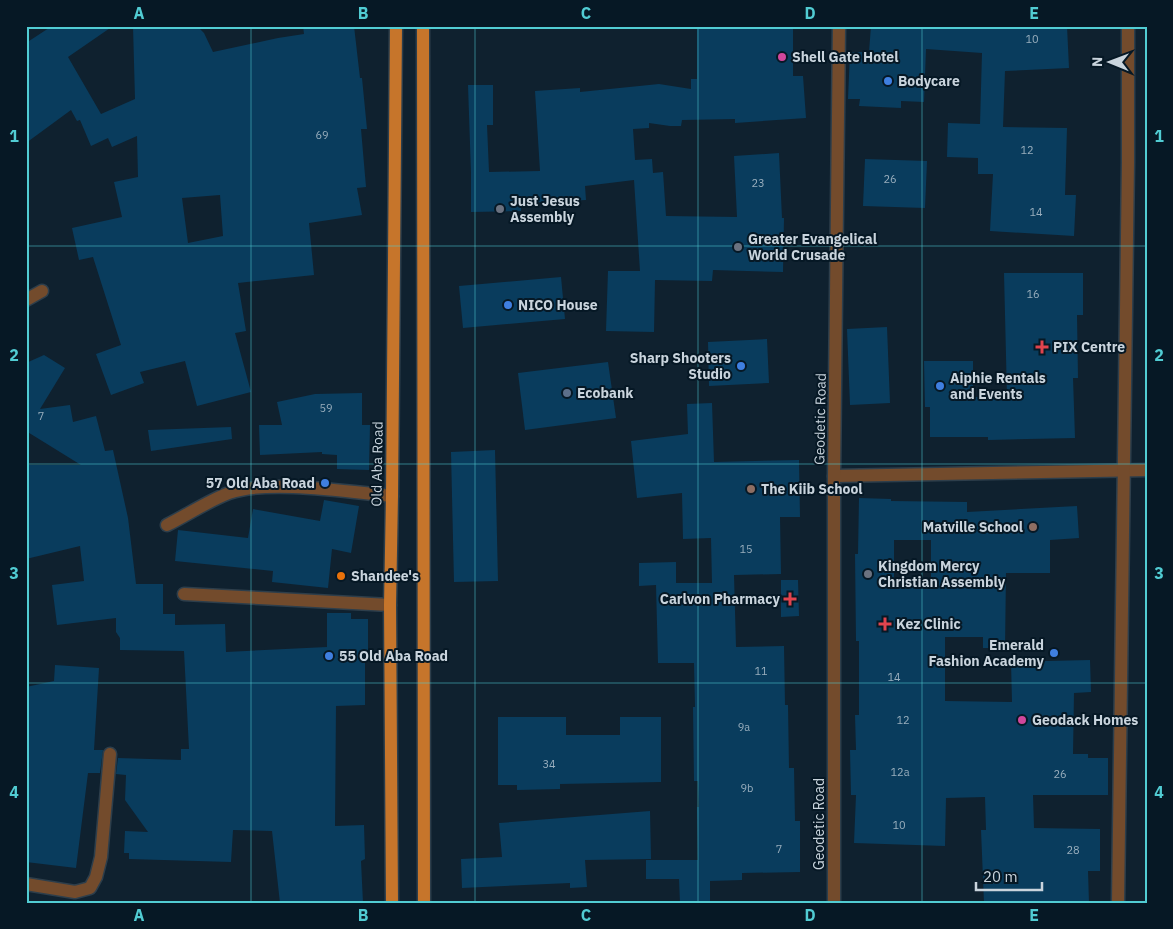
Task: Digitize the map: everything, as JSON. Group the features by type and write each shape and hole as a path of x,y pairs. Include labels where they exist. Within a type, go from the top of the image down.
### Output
{"main road":[{"name":"Old Aba Road","path":"392,903 390,605 396,26"},
{"path":"423,26 424,903"}],"street":[{"name":"Geodetic Road","path":"834,903 834,476 839,26"},
{"path":"1118,903 1128,26"},
{"path":"26,300 42,291"},
{"path":"834,476 1147,470"},
{"path":"167,525 228,494 245,489 295,488 392,496"},
{"path":"184,594 390,605"},
{"path":"26,884 75,892 90,888 96,877 101,857 110,754"}],"building":[{"path":"52,26 113,26 68,57 101,114 135,99 133,26 197,26 204,33 213,52 304,34 303,26 354,26 367,129 361,129 366,187 357,188 362,215 309,223 314,275 238,283 246,331 235,333 251,392 197,406 185,361 140,372 144,383 111,395 96,354 121,345 93,257 79,260 72,228 122,217 114,182 138,177 137,136 112,147 108,138 91,146 80,120 77,121 71,110 26,143 26,43","holes":["220,195 223,236 188,243 182,198"]},
{"path":"697,26 793,26 793,76 803,76 806,118 735,123 735,119 682,120 681,126 649,123 649,128 633,129 635,160 652,159 653,173 663,172 666,216 737,217 734,156 779,153 782,218 784,218 783,272 713,270 712,281 655,280 654,332 606,331 608,271 640,271 634,180 585,186 586,200 521,203 521,211 471,212 468,85 493,85 493,125 487,125 489,172 540,171 535,91 580,88 580,92 659,84 691,89 691,79 697,79"},
{"path":"871,26 1067,26 1069,68 1005,71 1003,127 1067,128 1065,195 1076,195 1074,236 990,231 993,174 978,174 978,158 947,157 948,123 980,124 982,53 926,49 924,102 901,101 901,108 859,106 860,99 848,99 850,52 869,52"},
{"path":"865,159 927,161 925,208 863,206"},
{"path":"1004,273 1083,273 1083,315 1077,315 1078,378 1073,378 1075,438 988,440 988,437 930,437 930,407 925,407 924,361 973,361 973,397 1007,397"},
{"path":"561,277 565,319 463,328 459,286"},
{"path":"887,327 890,403 850,405 847,329"},
{"path":"767,339 769,383 709,386 708,342"},
{"path":"44,355 65,368 40,409 70,405 73,422 96,416 105,451 113,450 128,518 136,584 163,584 163,614 175,614 175,625 225,624 226,652 327,647 327,613 351,613 351,619 368,619 368,655 365,655 365,705 336,706 335,826 364,825 365,859 361,861 363,903 280,903 272,831 233,830 231,862 129,859 129,853 124,853 125,831 148,832 125,800 126,775 116,774 118,758 181,760 181,749 189,749 184,651 120,650 120,638 116,632 116,618 57,625 52,585 84,581 80,546 26,559 26,465 81,465 26,431 26,363"},
{"path":"608,362 616,418 525,430 518,373"},
{"path":"362,393 362,425 370,425 369,470 337,469 337,455 322,454 322,452 260,455 259,425 282,425 277,402 315,394"},
{"path":"712,403 714,462 799,460 800,517 780,517 781,574 734,575 736,647 784,646 785,705 788,705 789,768 794,768 795,821 800,821 800,872 742,873 742,880 710,881 710,903 680,903 679,879 646,879 646,860 698,860 698,781 694,781 694,663 658,663 656,585 639,586 639,563 676,562 676,583 712,583 711,538 683,539 682,493 637,498 631,441 688,434 687,404"},
{"path":"231,427 232,439 151,451 148,430"},
{"path":"495,450 498,581 454,582 451,452"},
{"path":"859,498 891,499 891,501 967,502 967,512 1077,506 1079,538 1050,540 1050,573 1006,573 1005,648 983,648 983,637 945,637 945,701 1012,702 1011,662 1090,660 1091,692 1074,693 1073,754 1088,754 1088,758 1108,758 1108,795 1033,795 1034,828 1100,829 1100,871 1088,871 1089,903 984,903 981,830 986,830 985,797 946,798 945,846 854,843 856,795 851,795 850,750 856,750 855,715 859,715 859,641 856,641 855,554 858,554","holes":["894,540 931,540 931,580 894,581"]},
{"path":"324,500 359,506 351,553 332,549 328,588 272,582 273,571 175,561 178,530 248,538 253,509 320,521"},
{"path":"781,580 798,580 799,616 781,617"},
{"path":"55,665 99,668 94,750 103,750 100,773 88,773 76,868 26,862 26,687 54,681"},
{"path":"498,717 566,717 566,735 620,735 620,717 661,717 661,782 560,784 560,789 517,790 517,785 498,785"},
{"path":"650,811 651,859 585,860 587,887 570,888 570,883 462,888 461,859 502,857 499,823"}],"place":[{"name":"Shell Gate Hotel","path":"782,57"},
{"name":"Bodycare","path":"888,81"},
{"name":"Just Jesus Assembly","path":"500,209"},
{"name":"Greater Evangelical World Crusade","path":"738,247"},
{"name":"NICO House","path":"508,305"},
{"name":"PIX Centre","path":"1042,347"},
{"name":"Sharp Shooters Studio","path":"741,366"},
{"name":"Aiphie Rentals and Events","path":"940,386"},
{"name":"Ecobank","path":"567,393"},
{"name":"57 Old Aba Road","path":"325,483"},
{"name":"The Kiib School","path":"751,489"},
{"name":"Matville School","path":"1033,527"},
{"name":"Kingdom Mercy Christian Assembly","path":"868,574"},
{"name":"Shandee's","path":"341,576"},
{"name":"Carlvon Pharmacy","path":"790,599"},
{"name":"Kez Clinic","path":"885,624"},
{"name":"Emerald Fashion Academy","path":"1054,653"},
{"name":"55 Old Aba Road","path":"329,656"},
{"name":"Geodack Homes","path":"1022,720"}]}
